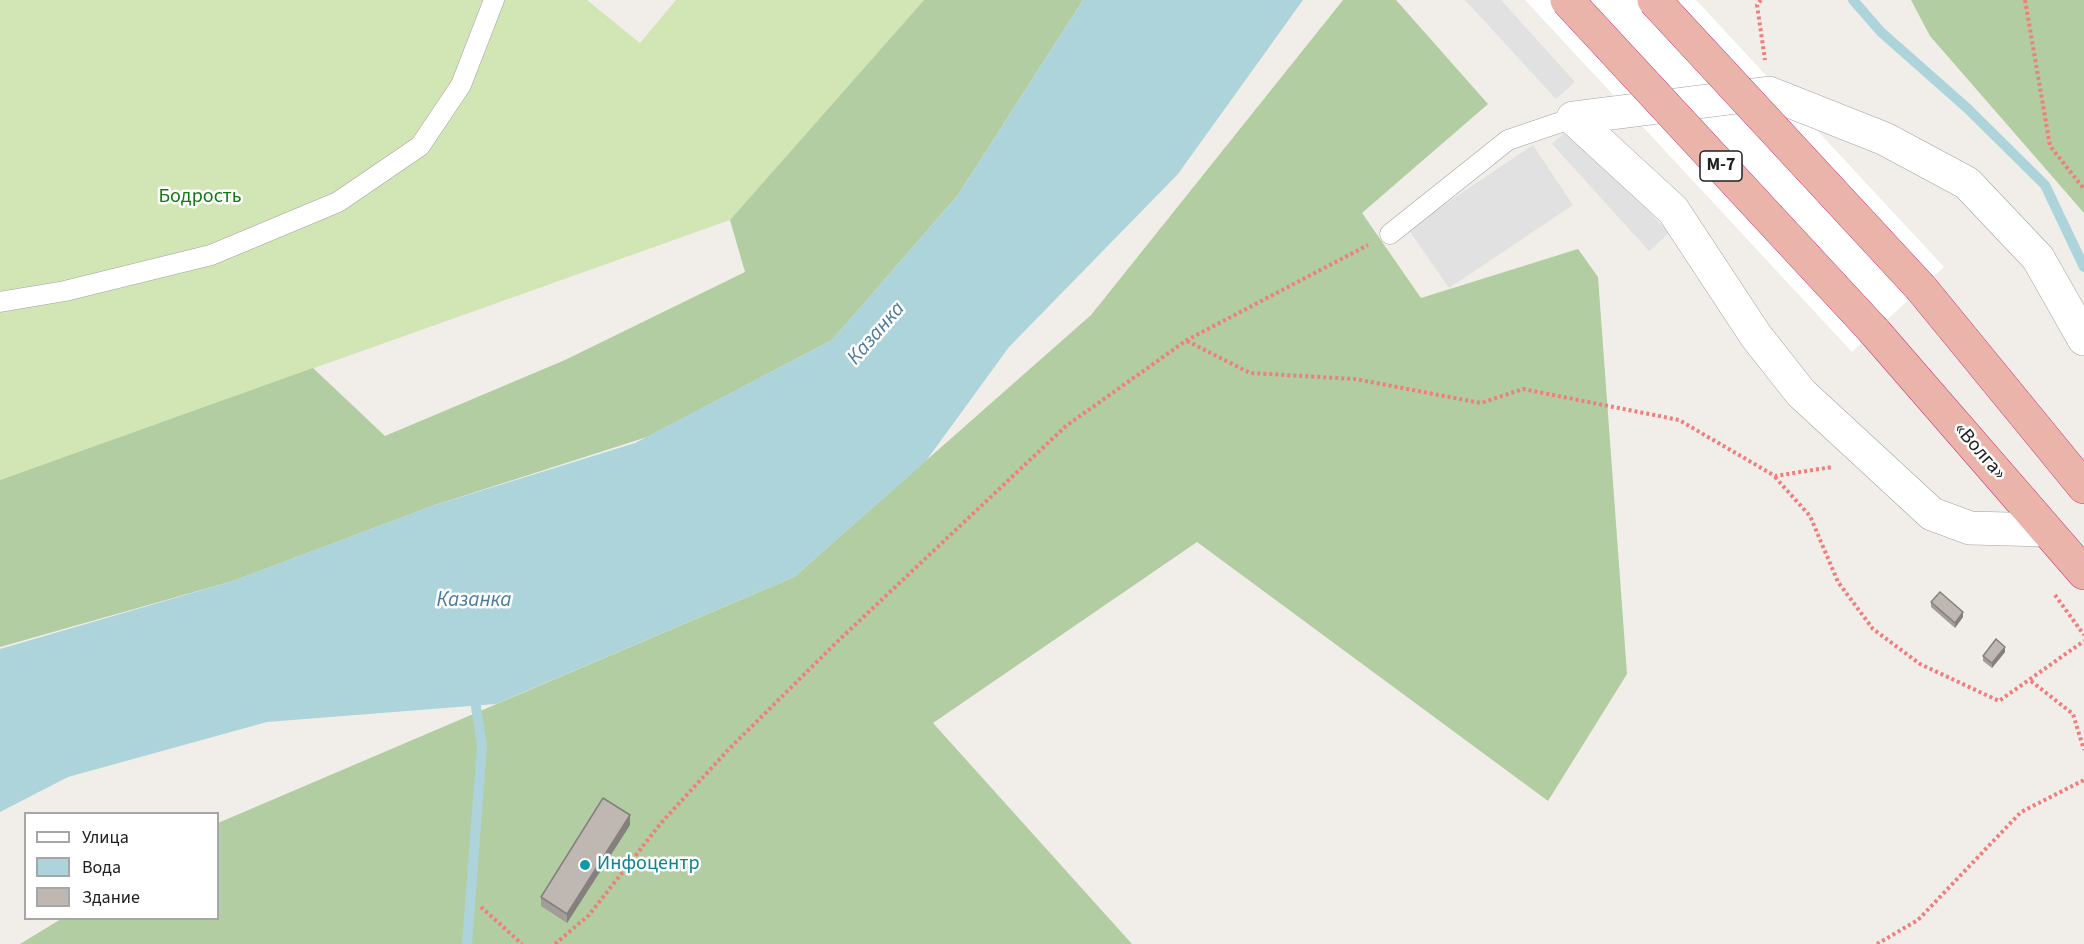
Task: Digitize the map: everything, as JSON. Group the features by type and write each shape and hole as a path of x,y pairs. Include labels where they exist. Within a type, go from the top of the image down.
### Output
{"highway":[{"name":"«Волга»","path":"1567,0 1874,331 2084,573"},
{"path":"1654,0 1921,288 2084,487"}],"street":[{"path":"1573,118 1769,93 1885,139 1966,183 2037,258 2084,339"},
{"path":"1573,118 1673,210 1756,336 1801,393 1932,514 1970,528 2046,530"}],"lane":[{"path":"0,302 65,291 211,255 338,202 420,146 461,85 494,0"},
{"path":"1390,234 1508,140 1573,118"}],"path":[{"path":"1761,0 1757,5 1769,93"},
{"path":"2025,0 2050,146 2084,189"},
{"path":"555,944 589,915 661,823 729,749 839,640 1066,426 1186,340 1390,234"},
{"path":"1186,340 1250,373 1355,379 1481,403 1523,389 1679,420 1775,476 1810,516 1838,582 1873,629 1920,664 1999,701 2018,686 2031,681 2084,641"},
{"path":"1775,476 1872,461"},
{"path":"2031,681 2073,714 2084,750"},
{"path":"1877,944 1918,920 2021,812 2084,780"},
{"path":"481,908 522,944"}],"green space":[{"name":"Бодрость","path":"0,0 587,0 640,43 676,0 924,0 730,220 0,480"},
{"path":"924,0 1083,0 958,195 832,340 647,437 435,505 233,581 0,647 0,480 313,368 385,436 565,360 745,272 730,220"},
{"path":"1343,0 1396,0 1488,104 1362,213 1421,298 1578,249 1598,277 1627,674 1548,801 1197,542 933,723 1132,944 20,944 59,920 219,920 219,823 794,577 1091,315"},
{"path":"1911,0 2084,0 2084,213 1930,36"}],"shaded area":[{"path":"1465,0 1501,0 1575,82 1556,99"},
{"path":"1571,127 1669,233 1649,251 1552,144"},
{"path":"1533,145 1573,205 1449,288 1408,229"}],"water":[{"name":"Казанка","path":"1083,0 1303,0 1178,174 1009,347 926,461 794,577 496,704 267,722 68,777 0,812 0,649 233,581 435,505 635,443 832,340 958,195"}],"pier":[{"path":"1525,0 1696,0 1944,267 1852,352"}],"building":[{"path":"1940,592 1963,612 1955,623 1931,602"},
{"path":"1996,639 2005,647 1992,663 1983,656"},
{"name":"Инфоцентр","path":"603,798 630,815 567,914 541,897"}],"waterway":[{"path":"1853,0 1881,32 1967,108 2045,185 2084,267"},
{"path":"467,944 482,746 474,694"}],"place":[{"name":"Инфоцентр","path":"585,865"}]}
